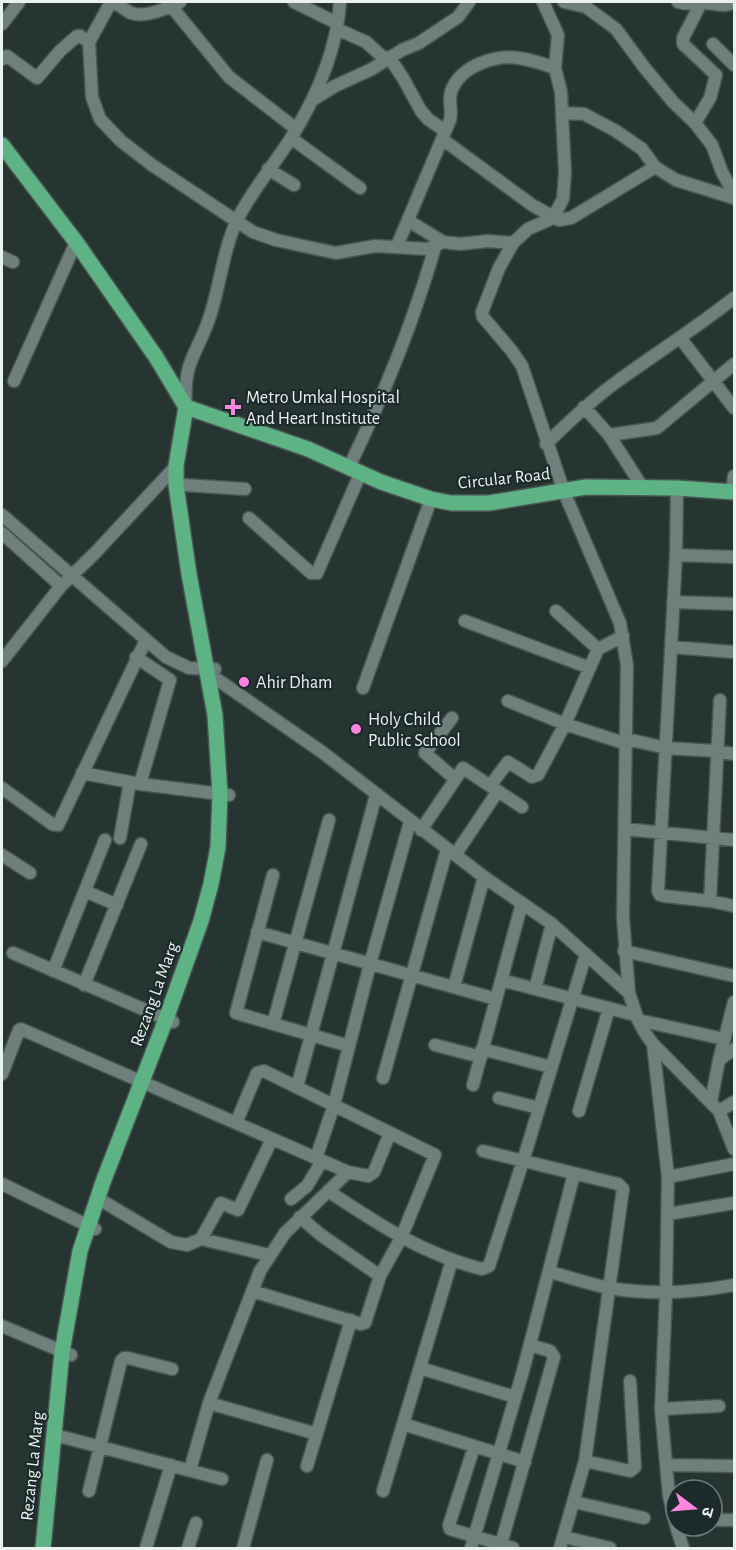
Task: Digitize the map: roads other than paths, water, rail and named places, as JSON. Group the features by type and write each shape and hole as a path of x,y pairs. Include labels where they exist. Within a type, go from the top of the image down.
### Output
{"main road":[{"path":"2,147 76,242 156,357 186,407"},
{"name":"Rezang La Marg","path":"52,1548 67,1354 91,1228 145,1082 208,923 218,889 227,843 222,699 180,525 176,466 186,407"},
{"name":"Circular Road","path":"186,407 308,449 381,482 430,499 451,503 489,503 586,487 677,488 733,492"},
{"name":"Rezang La Marg","path":"179,444 199,605"},
{"name":"Rezang La Marg","path":"91,1228 104,1202 145,1082"},
{"name":"Rezang La Marg","path":"44,1548 59,1436"}],"street":[{"path":"2,24 19,2"},
{"path":"294,2 366,42 387,58 404,78 421,111 444,135 532,206 553,218 560,220 571,218 656,167"},
{"path":"186,407 187,368 208,322 237,222 252,192 293,133 325,74 333,49 341,2"},
{"path":"312,100 418,43 458,17 470,2"},
{"path":"543,2 558,35 555,68 561,92 565,173 563,199 553,218 528,229 513,243 499,268 482,312 483,317 522,366 531,388 546,444 623,636 627,665 623,916 629,993 637,1018 653,1044 729,1121 735,1149"},
{"path":"564,2 587,4 615,29 663,90 695,123 712,145 722,172 735,194"},
{"path":"678,2 689,5 701,3 726,5 735,2"},
{"path":"360,188 229,76 176,4 136,14 108,3 89,42 92,97 104,124 121,141 152,165 253,232 336,254 360,248 398,246 423,250 439,244 488,241 513,243"},
{"path":"695,123 710,98 716,75 683,44 683,38 701,3"},
{"path":"3,56 37,78 60,51 77,36 89,42"},
{"path":"713,44 735,65"},
{"path":"398,246 444,135 451,114 448,100 461,73 477,65 506,57 555,68"},
{"path":"562,113 588,116 616,131 642,149 656,167 676,180 735,198"},
{"path":"268,169 294,185"},
{"path":"409,221 439,244"},
{"path":"14,381 76,242"},
{"path":"249,518 311,573 317,573 439,244"},
{"path":"546,444 584,407 681,339 735,297"},
{"path":"681,339 735,408"},
{"path":"609,435 657,428 735,364"},
{"path":"584,407 609,435 643,488"},
{"path":"2,661 61,586 176,466"},
{"path":"733,492 735,476"},
{"path":"184,485 245,489"},
{"path":"677,488 658,891 660,894 735,906"},
{"path":"363,688 430,499"},
{"path":"2,515 166,657 183,666 214,673 484,877 552,924 629,993"},
{"path":"2,533 61,586"},
{"path":"675,555 735,557"},
{"path":"673,602 735,604"},
{"path":"556,611 598,649"},
{"path":"465,621 590,669"},
{"path":"383,1078 412,975 451,852 494,788 508,762 532,777 537,775 565,724 598,649 623,636"},
{"path":"2,788 56,825 60,822 146,640"},
{"path":"671,647 735,652"},
{"path":"136,657 170,680"},
{"path":"120,838 135,783 170,680 183,666"},
{"path":"710,901 720,699"},
{"path":"508,701 565,724 627,741 666,748 735,754"},
{"path":"452,718 424,753 454,779"},
{"path":"422,830 463,768 522,807"},
{"path":"82,773 135,783 225,795"},
{"path":"297,1087 376,795"},
{"path":"273,1024 329,820"},
{"path":"291,1199 307,1186 319,1159 410,822"},
{"path":"625,829 735,840"},
{"path":"53,970 105,840"},
{"path":"84,985 141,844"},
{"path":"2,855 30,873"},
{"path":"273,874 236,1013 349,1046"},
{"path":"454,987 484,877"},
{"path":"85,891 117,905"},
{"path":"473,1085 522,903"},
{"path":"535,988 552,924"},
{"path":"257,932 496,999"},
{"path":"624,951 735,976"},
{"path":"13,953 169,1021"},
{"path":"328,1191 401,1238 452,1260 482,1269 489,1266 586,954"},
{"path":"501,980 609,1008 637,1018 724,1039"},
{"path":"715,1107 719,1060 735,1002"},
{"path":"579,1111 609,1008"},
{"path":"2,1074 21,1029 348,1172 368,1176 374,1172 390,1133"},
{"path":"653,1044 668,1176 661,1409 668,1478"},
{"path":"435,1045 551,1067"},
{"path":"719,1060 735,1049"},
{"path":"236,1123 257,1073 260,1071 435,1155 401,1238 380,1276 365,1323 252,1291"},
{"path":"499,1098 538,1108"},
{"path":"715,1107 735,1102"},
{"path":"201,1239 221,1203 238,1210 272,1139"},
{"path":"483,1151 618,1184 623,1189 585,1461 562,1543 610,1548"},
{"path":"668,1176 735,1164"},
{"path":"190,1470 209,1403 252,1291 269,1255 300,1217 348,1172"},
{"path":"472,1543 530,1345 574,1174"},
{"path":"2,1184 91,1228"},
{"path":"104,1202 171,1242 187,1245 201,1239 269,1255"},
{"path":"668,1214 735,1203"},
{"path":"300,1217 321,1235 380,1276"},
{"path":"383,1491 452,1260"},
{"path":"550,1272 608,1287 666,1293 702,1291 735,1285"},
{"path":"307,1466 351,1320"},
{"path":"2,1326 67,1354"},
{"path":"474,1447 449,1526 472,1543 505,1547 525,1462 554,1357 550,1351 530,1345"},
{"path":"89,1491 119,1366 124,1358 172,1369"},
{"path":"420,1368 515,1397"},
{"path":"585,1461 630,1471 635,1467 630,1382"},
{"path":"209,1403 317,1434"},
{"path":"661,1409 719,1406"},
{"path":"403,1424 525,1462"},
{"path":"59,1436 222,1479"},
{"path":"243,1548 267,1460"},
{"path":"146,1548 171,1465"},
{"path":"667,1465 735,1466"},
{"path":"573,1502 644,1518"},
{"path":"189,1548 196,1523"}],"place":[{"name":"Metro Umkal Hospital And Heart Institute","path":"233,407"},
{"name":"Ahir Dham","path":"244,682"},
{"name":"Holy Child Public School","path":"356,729"}]}
